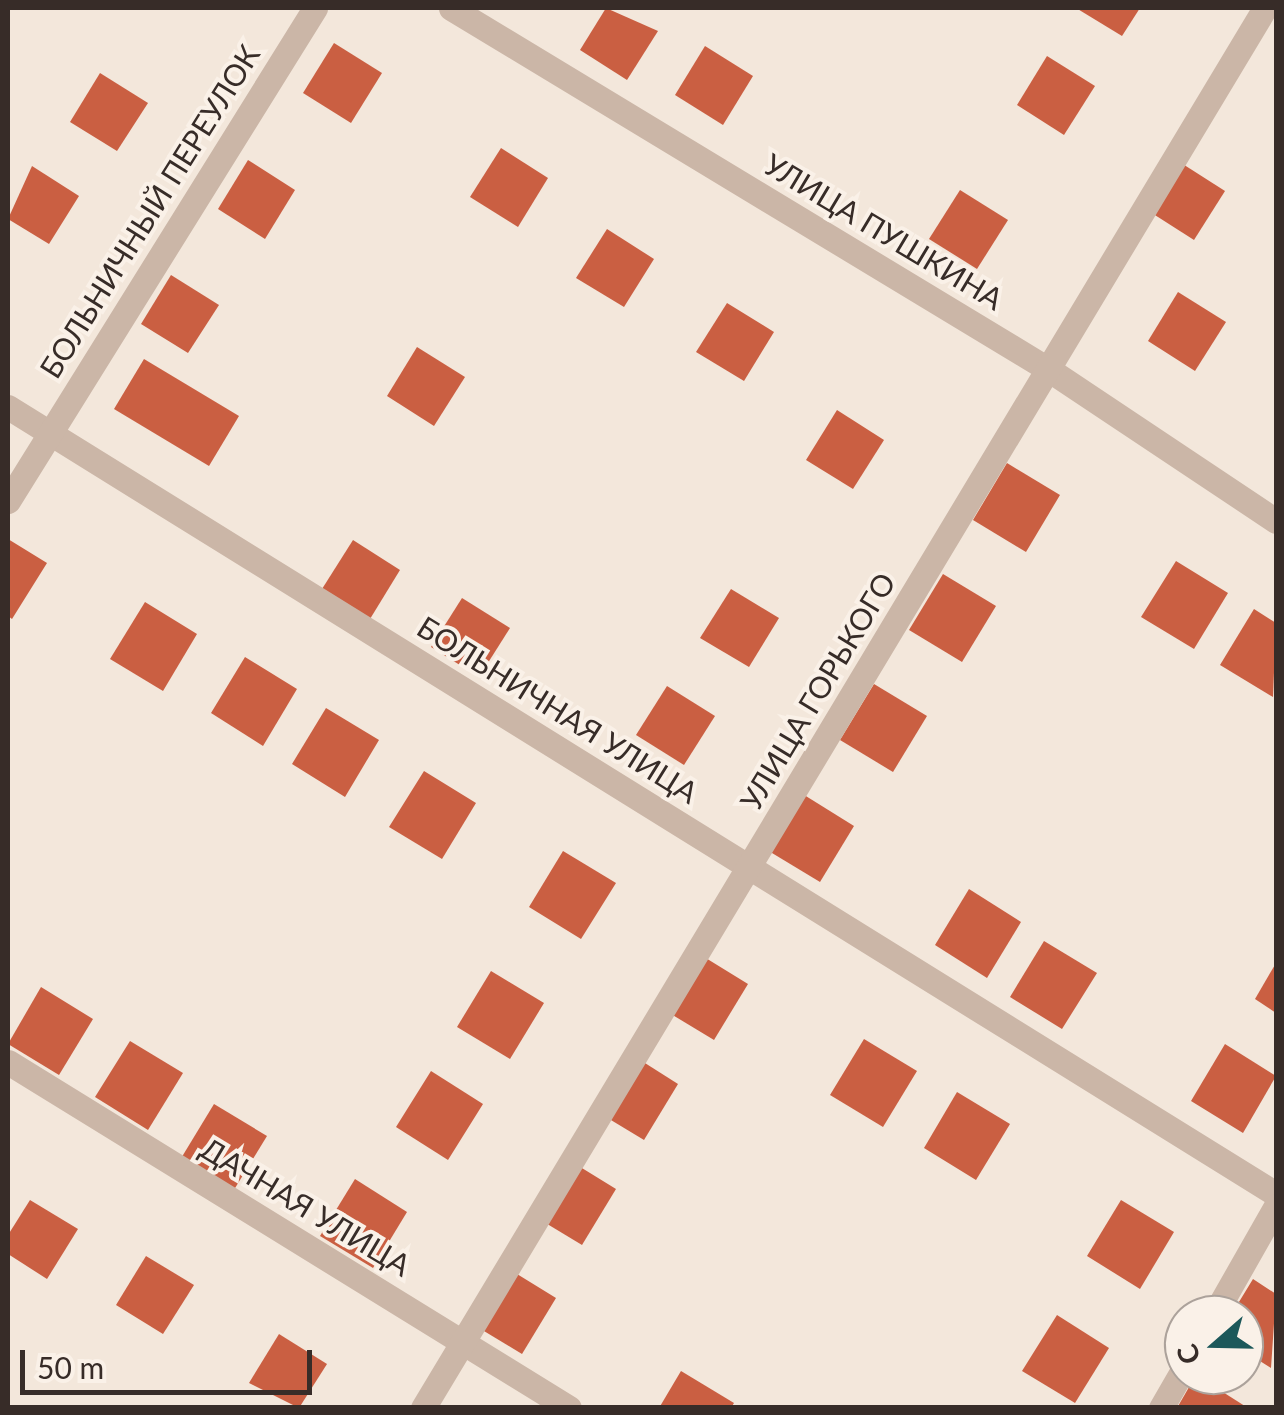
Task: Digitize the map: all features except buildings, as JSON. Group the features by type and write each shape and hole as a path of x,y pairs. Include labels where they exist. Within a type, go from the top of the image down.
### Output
{"street":[{"name":"БОЛЬНИЧНЫЙ ПЕРЕУЛОК","path":"8,500 315,8"},
{"name":"УЛИЦА ПУШКИНА","path":"451,8 1052,370 1276,521"},
{"name":"УЛИЦА ГОРЬКОГО","path":"423,1408 1052,370 1265,8"},
{"name":"БОЛЬНИЧНАЯ УЛИЦА","path":"8,407 1276,1194"},
{"name":"ДАЧНАЯ УЛИЦА","path":"8,1062 569,1408"},
{"path":"1225,1295 1276,1206"}]}
